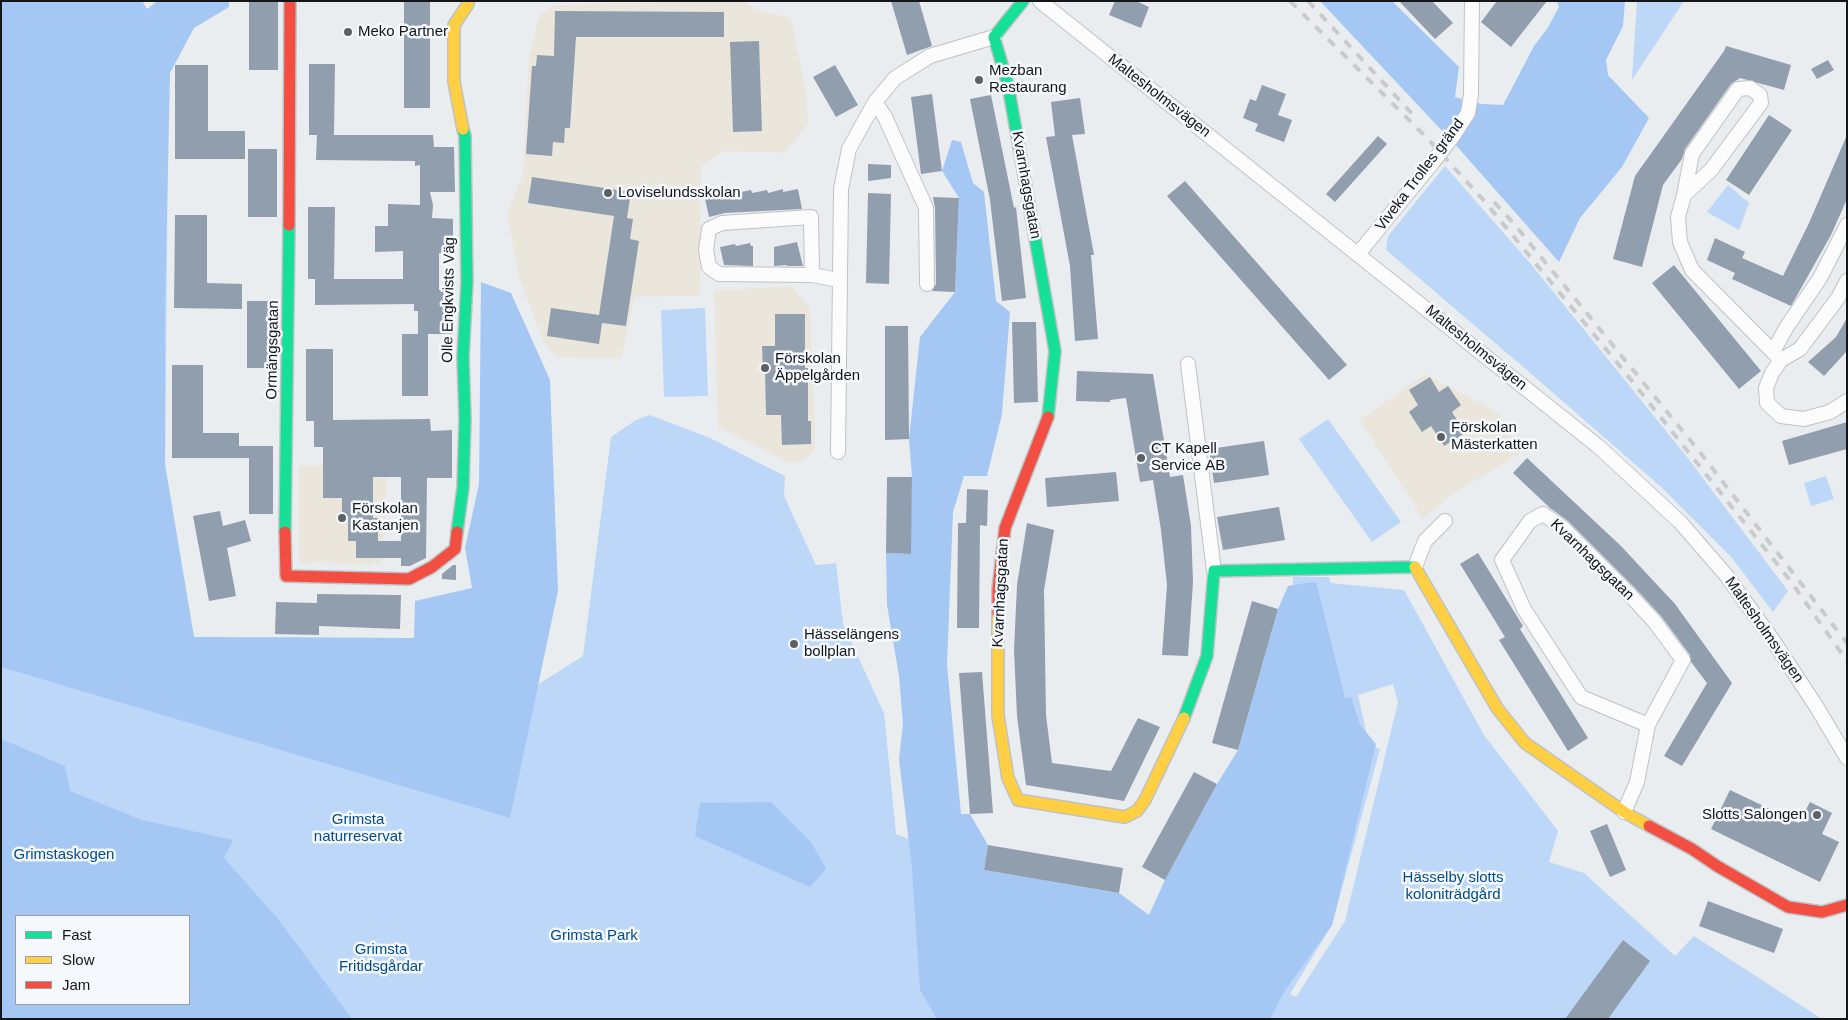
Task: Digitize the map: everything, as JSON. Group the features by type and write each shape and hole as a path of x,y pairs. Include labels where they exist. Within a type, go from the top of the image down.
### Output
{"street":[{"name":"Ormängsgatan","path":"290,1 286,576 409,579"},
{"name":"Olle Engkvists Väg","path":"409,579 432,567 454,549 463,488 465,418 463,357 466,282 464,136 454,82 454,25 468,4 468,1"},
{"path":"838,452 841,189 849,149 875,102 895,78 930,56 994,37 1023,1"},
{"name":"Maltesholmsvägen","path":"1040,1 1600,447 1680,522 1726,575 1772,639 1816,706 1847,758"},
{"name":"Viveka Trolles gränd","path":"1358,254 1433,162 1468,113 1471,95 1472,1"},
{"name":"Kvarnhagsgatan","path":"994,37 1008,85 1055,351 1048,417 1005,528 998,589 998,716 1008,778 1018,800 1125,817 1137,811 1146,800 1180,728 1207,656 1214,571 1188,364"},
{"path":"1684,195 1711,170 1761,103 1760,95 1750,88 1738,89 1692,154 1678,217 1680,242 1692,270 1777,356"},
{"path":"875,102 885,117 926,208 927,284"},
{"path":"812,275 811,217 722,223 710,229 706,250 709,267 718,274 812,275 839,280"},
{"path":"1847,226 1820,278 1786,328 1766,388 1767,403 1781,416 1804,418 1830,412 1847,401"},
{"path":"1777,356 1800,350 1838,298 1847,281"},
{"name":"Kvarnhagsgatan","path":"1624,812 1636,782 1648,725 1683,660 1654,621 1630,595 1562,527 1543,514 1530,522 1502,560 1524,609 1581,697 1648,725"},
{"path":"1415,567 1425,541 1445,521"},
{"path":"1214,571 1415,567"},
{"path":"1415,567 1496,708 1525,743 1624,812 1692,849 1717,866 1788,907 1822,912 1847,905"}],"shaded area":[{"name":"Loviselundsskolan","path":"743,1 758,10 791,18 806,92 808,123 785,153 724,151 701,166 700,296 635,297 621,359 557,357 543,341 519,278 507,213 523,174 529,57 539,16 554,5"},
{"name":"Förskolan Äppelgården","path":"791,286 810,308 815,431 815,449 808,457 795,463 788,462 718,427 714,291"},
{"name":"Förskolan Mästerkatten","path":"1425,374 1497,412 1520,454 1451,495 1423,519 1360,420"},
{"name":"Förskolan Kastanjen","path":"299,465 387,465 384,558 378,566 375,562 370,566 366,562 362,566 358,562 354,566 350,562 346,566 342,562 339,566 335,561 331,565 327,560 323,564 320,561 316,564 313,561 308,565 306,561 302,565 299,561"}],"green space":[{"path":"1,1 142,1 147,9 157,1 229,1 229,7 194,28 170,73 165,305 165,464 194,637 414,638 415,601 472,588 465,548 479,484 481,282 511,293 550,380 558,591 510,818 1,667"},
{"path":"1320,1 1392,1 1459,67 1455,97 1482,104 1503,105 1534,46 1547,29 1559,7 1557,1 1625,1 1623,26 1606,60 1608,75 1649,118 1622,167 1580,218 1559,262 1461,151"},
{"path":"1637,1 1684,1 1632,80"},
{"name":"Grimsta naturreservat","path":"1,11 169,20 165,484 194,637 415,638 534,687 583,656 611,437 636,420 650,415 710,438 785,476 784,496 816,565 836,563 843,624 884,713 896,834 952,856 1000,903 1177,930 1287,762 1293,577 1329,577 1331,583 1404,590 1484,735 1558,831 1549,862 1584,873 1675,956 1694,936 1822,1019 1,1019","holes":["1393,684 1398,702 1345,921 1296,997 1290,994 1332,925 1380,749 1369,744 1358,695"]},
{"path":"952,140 961,142 973,183 984,192 996,301 1010,312 1002,414 987,476 964,476 953,512 947,665 961,814 970,814 988,845 984,870 1119,893 1149,915 1165,880 1217,784 1238,750 1278,609 1288,586 1316,582 1345,698 1351,697 1360,725 1376,744 1332,925 1284,992 1270,1019 937,1019 920,990 912,869 899,759 903,724 899,676 887,605 886,553 910,554 912,477 909,439 920,337 955,292 959,198 942,171"},
{"path":"1445,166 1530,263 1687,457 1788,591 1773,612 1732,558 1660,486 1386,250 1388,236"},
{"path":"1728,185 1749,203 1739,230 1707,212"},
{"path":"705,308 708,396 664,397 661,310"},
{"path":"1328,419 1401,522 1372,542 1299,439"},
{"path":"1826,476 1834,499 1811,506 1804,483"},
{"name":"Grimstaskogen","path":"1,739 65,766 70,791 142,820 233,840 224,858 278,919 352,1019 1,1019"},
{"path":"771,802 811,842 826,869 810,887 695,836 700,803"}],"building":[{"path":"249,1 278,1 278,70 249,70"},
{"path":"404,1 430,1 430,108 404,108"},
{"path":"891,1 919,1 932,46 907,55"},
{"path":"1115,1 1136,1 1149,7 1141,28 1109,15"},
{"path":"1399,1 1432,1 1453,23 1435,39"},
{"path":"1497,1 1547,1 1511,47 1481,22"},
{"path":"555,11 724,12 724,37 576,37 570,128 565,128 564,143 553,142 552,156 526,154 532,66 536,66 537,55 554,56"},
{"path":"759,41 762,131 733,132 730,42"},
{"path":"1726,46 1791,65 1784,90 1740,78 1731,84 1685,149 1682,159 1663,185 1642,267 1613,259 1635,176"},
{"path":"1828,60 1834,70 1817,79 1811,69"},
{"path":"309,64 335,64 334,135 433,135 434,147 454,147 455,192 430,192 433,205 432,218 453,219 453,253 439,253 439,290 453,290 453,334 418,334 418,311 414,311 414,304 315,305 315,279 308,279 308,207 335,207 334,279 403,279 403,251 375,252 375,226 388,226 388,204 420,205 420,165 415,166 415,161 316,160 317,135 309,135"},
{"path":"175,65 208,65 208,131 245,131 245,159 175,159"},
{"path":"835,65 858,105 836,117 813,77"},
{"path":"1262,85 1286,94 1278,115 1292,120 1284,142 1255,131 1258,124 1243,118 1250,99 1256,101"},
{"path":"932,94 942,171 921,174 911,97"},
{"path":"991,95 1014,208 1016,207 1026,298 1002,301 990,200 970,99"},
{"path":"1080,98 1085,134 1072,135 1094,255 1091,255 1098,339 1075,341 1070,266 1046,137 1055,136 1051,102"},
{"path":"1769,115 1792,130 1749,195 1726,180"},
{"path":"1847,135 1847,199 1831,235 1791,306 1732,279 1735,273 1707,260 1715,238 1745,252 1742,258 1783,276 1809,223"},
{"path":"1378,136 1387,144 1335,202 1326,194"},
{"path":"248,149 277,149 277,217 248,217"},
{"path":"868,164 891,165 891,178 868,181"},
{"path":"532,177 631,192 627,218 633,219 630,239 639,241 626,326 602,323 599,344 547,336 551,308 599,315 614,216 528,203"},
{"path":"1185,181 1347,365 1329,380 1167,196"},
{"path":"783,189 783,192 798,189 802,209 725,213 709,217 704,194 720,191 720,194 736,191 736,193 751,190 752,193 767,190 768,193"},
{"path":"868,193 891,194 889,284 866,283"},
{"path":"933,197 959,198 955,292 932,291 936,284 935,208"},
{"path":"175,215 207,215 207,283 242,284 242,309 174,308"},
{"path":"797,242 803,266 774,266 774,247"},
{"path":"750,243 753,246 753,266 724,265 720,247"},
{"path":"1674,265 1761,371 1739,389 1652,283"},
{"path":"247,301 273,301 272,368 247,368"},
{"path":"775,314 805,314 805,368 808,368 808,421 811,421 811,444 782,445 781,415 766,415 765,370 763,370 762,346 775,346"},
{"path":"1847,318 1847,351 1824,376 1808,362 1836,337"},
{"path":"1012,322 1036,322 1038,402 1014,403"},
{"path":"885,326 908,326 909,439 885,440"},
{"path":"402,334 428,334 428,396 402,396"},
{"path":"306,349 333,349 333,420 430,419 431,431 452,430 452,478 427,478 426,558 410,566 401,566 401,558 356,558 356,541 348,541 348,519 342,519 342,498 323,498 323,447 314,447 314,421 306,421","holes":["373,477 401,477 401,541 378,541 378,518 373,518"]},
{"path":"172,365 203,365 203,433 239,433 239,446 273,446 273,514 249,514 249,458 172,458"},
{"path":"1077,371 1153,374 1170,477 1183,475 1191,526 1193,582 1188,656 1162,655 1167,585 1161,530 1153,480 1140,482 1126,398 1110,400 1110,402 1076,401"},
{"path":"1430,377 1439,392 1448,386 1461,405 1452,412 1465,433 1444,446 1431,426 1422,432 1409,412 1418,405 1409,390"},
{"path":"1847,422 1847,449 1789,465 1782,441"},
{"path":"1264,441 1269,475 1214,483 1209,449"},
{"path":"1527,458 1621,546 1675,604 1732,683 1682,766 1664,756 1707,683 1691,662 1690,655 1661,616 1568,521 1550,508 1513,473"},
{"path":"1116,472 1119,501 1047,507 1045,478"},
{"path":"887,477 912,477 911,554 886,553"},
{"path":"967,489 988,490 987,526 980,525 979,628 957,628 958,523 966,523"},
{"path":"1279,507 1285,540 1223,550 1217,517"},
{"path":"220,511 223,526 245,520 251,541 227,548 236,596 209,601 193,516"},
{"path":"1027,523 1054,530 1044,590 1046,715 1052,763 1111,771 1138,718 1160,727 1124,801 1026,785 1017,716 1014,650 1017,585"},
{"path":"1478,553 1523,626 1520,629 1588,738 1568,751 1499,640 1505,637 1460,564"},
{"path":"453,565 456,565 456,580 442,579 442,574"},
{"path":"317,594 401,595 400,629 319,626 319,635 275,634 276,602 317,603"},
{"path":"1252,601 1278,609 1238,750 1212,743"},
{"path":"982,672 993,813 970,814 959,673"},
{"path":"1194,772 1217,784 1165,880 1142,867"},
{"path":"1730,790 1799,823 1810,802 1832,813 1822,834 1839,842 1820,882 1711,829"},
{"path":"1607,824 1626,870 1610,877 1590,831"},
{"path":"988,845 1123,868 1119,893 984,870"},
{"path":"1708,901 1783,929 1774,953 1699,926"},
{"path":"1623,940 1650,961 1608,1019 1565,1019"}],"railway":[{"path":"1290,1 1428,139 1486,203 1628,376 1789,579 1847,661"},
{"path":"1308,1 1416,118"},
{"path":"1494,202 1515,225 1699,451 1847,643"}],"traffic: fast":[{"path":"1023,1 994,37 1008,85 1055,351 1048,417"},
{"path":"457,532 463,488 465,418 463,357 467,282 465,136 463,129"},
{"path":"285,532 289,225"},
{"path":"1184,718 1207,656 1214,571 1415,567"}],"traffic: slow":[{"path":"463,129 454,82 454,25 468,4 468,1"},
{"path":"1415,567 1497,708 1525,743 1624,812 1649,826"},
{"path":"998,614 998,716 1008,778 1018,800 1125,817 1137,811 1145,800 1184,718"}],"traffic: jam":[{"path":"289,225 290,1"},
{"path":"998,614 998,589 1005,528 1048,417"},
{"path":"285,532 286,576 409,579 432,567 455,549 457,532"},
{"path":"1649,826 1692,849 1717,866 1788,907 1822,912 1847,905"}],"place":[{"name":"Meko Partner","path":"348,32"},
{"name":"Mezban Restaurang","path":"979,80"},
{"name":"Loviselundsskolan","path":"608,193"},
{"name":"Förskolan Äppelgården","path":"765,368"},
{"name":"Förskolan Mästerkatten","path":"1441,437"},
{"name":"CT Kapell Service AB","path":"1141,458"},
{"name":"Förskolan Kastanjen","path":"342,518"},
{"name":"Hässelängens bollplan","path":"794,644"},
{"name":"Slotts Salongen","path":"1817,815"}],"park label":[{"name":"Hässelby slotts koloniträdgård","path":"1453,886"},
{"name":"Grimsta Park","path":"594,936"},
{"name":"Grimsta Fritidsgårdar","path":"381,958"}]}
